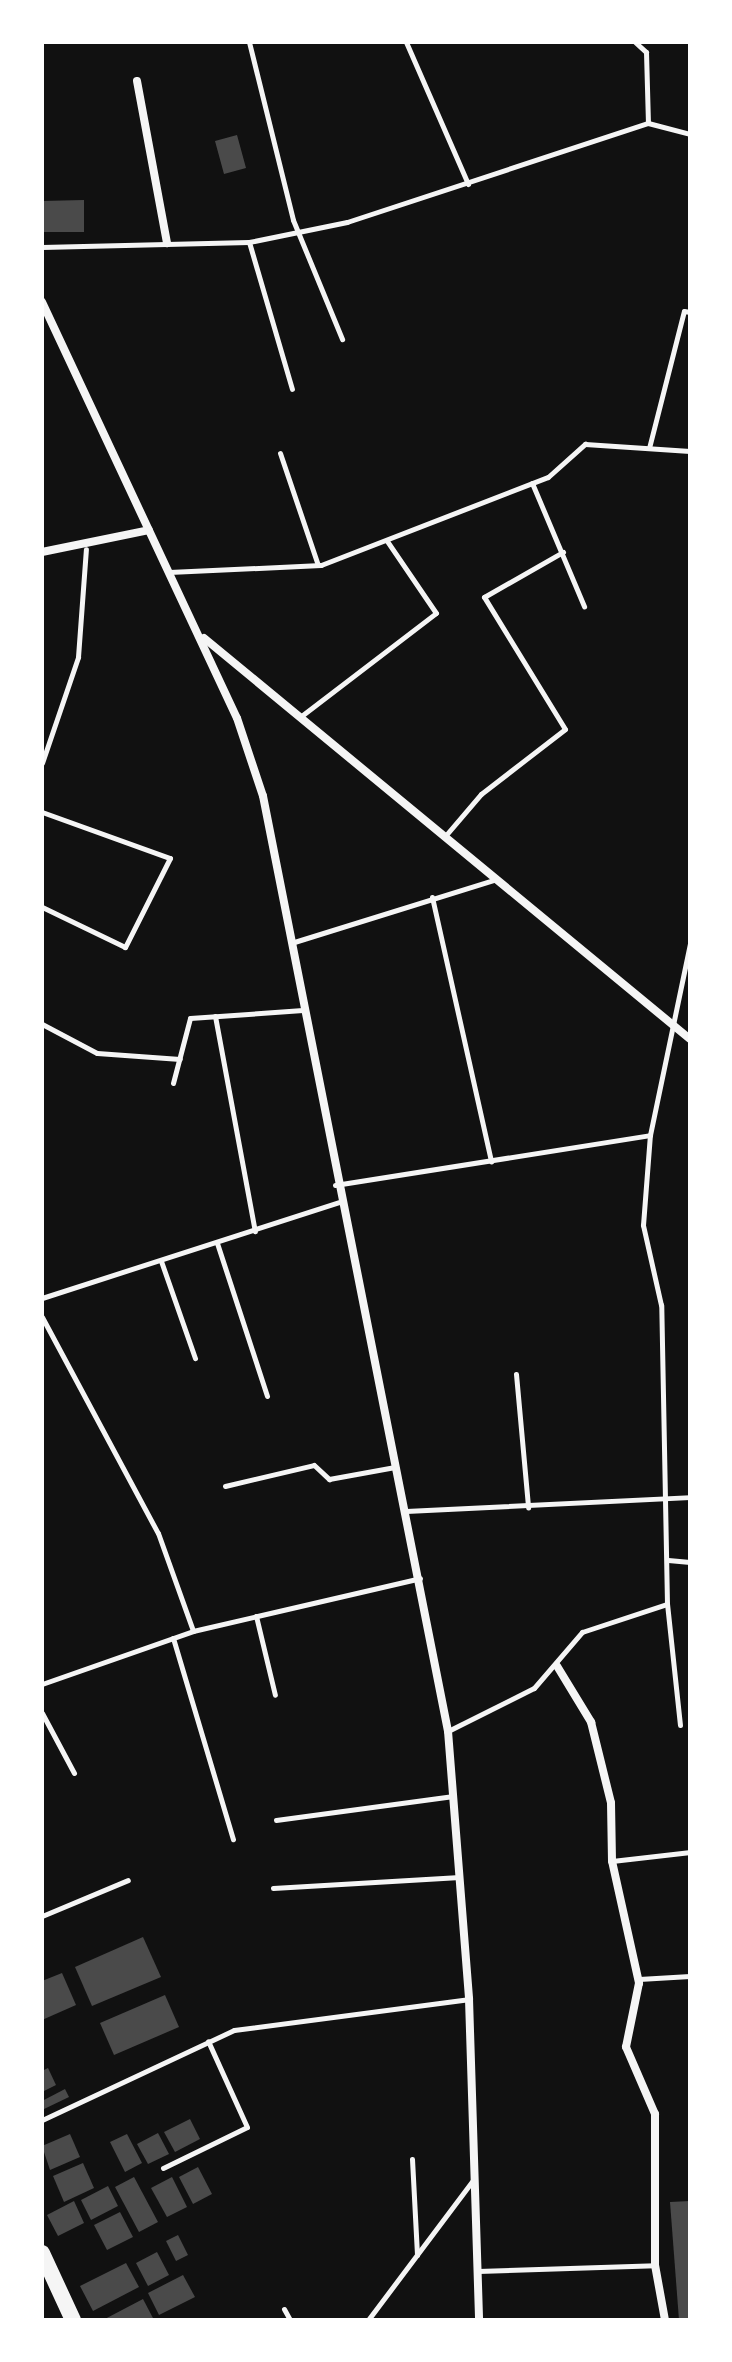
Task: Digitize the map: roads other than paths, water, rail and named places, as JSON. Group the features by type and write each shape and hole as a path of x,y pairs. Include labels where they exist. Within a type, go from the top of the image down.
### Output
{"main road":[{"path":"42,2253 73,2320"}],"street":[{"path":"137,81 167,243"},
{"path":"42,302 45,315 200,635 254,759 335,1185 421,1578 448,1731 456,1795 469,1999 477,2176 479,2320"},
{"path":"42,552 86,549 149,530"},
{"path":"200,635 674,1022 690,1039"},
{"path":"557,1666 591,1722 611,1803 612,1861 638,1979 626,2047 655,2114 655,2265 665,2320"}],"lane":[{"path":"249,42 300,232 342,339"},
{"path":"406,42 468,184"},
{"path":"635,42 646,52"},
{"path":"648,123 646,52 650,42"},
{"path":"42,247 249,242 300,232 468,184 648,123 690,134"},
{"path":"249,242 292,389"},
{"path":"649,448 684,311 690,312"},
{"path":"168,572 318,565 532,483 585,444 690,451"},
{"path":"280,453 318,565"},
{"path":"532,483 584,606"},
{"path":"300,717 436,613 387,541"},
{"path":"42,763 78,657 86,549"},
{"path":"446,835 481,794 565,729 484,597 563,552"},
{"path":"42,812 170,858 125,947 42,907"},
{"path":"291,943 498,878"},
{"path":"432,897 491,1161"},
{"path":"680,1725 667,1604 661,1305 643,1225 650,1135 690,944"},
{"path":"173,1083 190,1018 303,1010"},
{"path":"215,1016 255,1231"},
{"path":"42,1024 97,1053 180,1059"},
{"path":"335,1185 650,1135"},
{"path":"42,1298 339,1202"},
{"path":"217,1243 267,1396"},
{"path":"161,1261 195,1358"},
{"path":"42,1317 158,1533 193,1631"},
{"path":"516,1374 528,1507"},
{"path":"225,1486 314,1465 329,1479 396,1467"},
{"path":"406,1511 690,1497"},
{"path":"668,1560 690,1562"},
{"path":"42,1684 193,1631 421,1578"},
{"path":"448,1731 534,1688 557,1666 582,1632 667,1604"},
{"path":"256,1616 275,1695"},
{"path":"173,1638 233,1839"},
{"path":"42,1713 74,1773"},
{"path":"276,1820 456,1795"},
{"path":"612,1861 690,1852"},
{"path":"273,1888 461,1877"},
{"path":"42,1916 128,1880"},
{"path":"638,1979 690,1976"},
{"path":"42,2120 234,2030 469,1999"},
{"path":"163,2168 247,2127 208,2041"},
{"path":"412,2159 417,2256"},
{"path":"368,2320 477,2176"},
{"path":"478,2271 655,2265"},
{"path":"284,2309 290,2320"}]}
